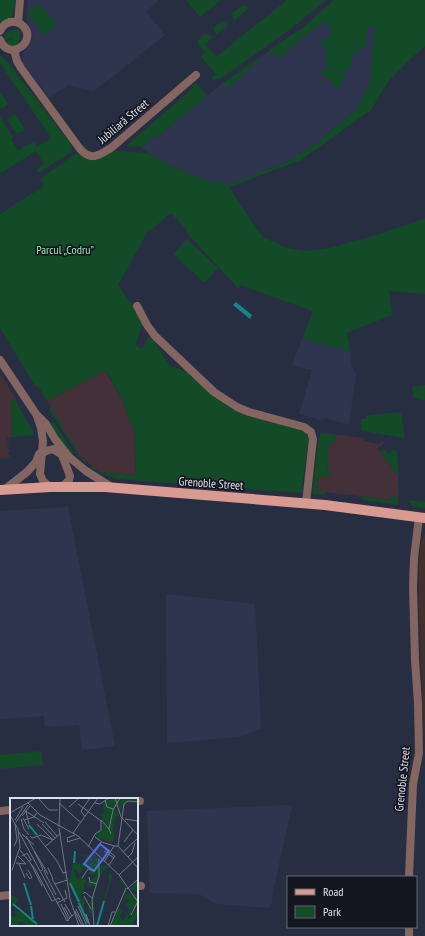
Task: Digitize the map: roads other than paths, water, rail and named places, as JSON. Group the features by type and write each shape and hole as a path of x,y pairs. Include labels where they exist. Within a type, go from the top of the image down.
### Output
{"main road":[{"name":"Grenoble Street","path":"2,490 62,486 105,487 306,503 422,517"}],"street":[{"path":"18,22 20,0"},
{"path":"0,31 6,24 10,22 18,22 25,28 27,33 26,42 19,49 14,50 6,48 0,42"},
{"name":"Jubiliară Street","path":"14,50 21,68 80,150 84,154 95,157 111,148 196,75"},
{"path":"137,306 147,325 155,336 214,392 236,407 248,412 299,425 308,429 313,439 306,503"},
{"path":"0,360 36,414 46,424 69,457 80,467 114,488"},
{"path":"36,414 43,435 40,474 43,481 50,487"},
{"path":"55,439 70,476 69,480 62,486"},
{"path":"42,451 53,449 61,454"},
{"path":"2,490 28,472 42,451"},
{"name":"Grenoble Street","path":"409,876 413,784 419,753 413,587 414,558 422,517"},
{"path":"0,811 10,810"},
{"path":"0,896 10,895"}],"park label":[{"name":"Parcul „Codru”","path":"65,249"}]}
